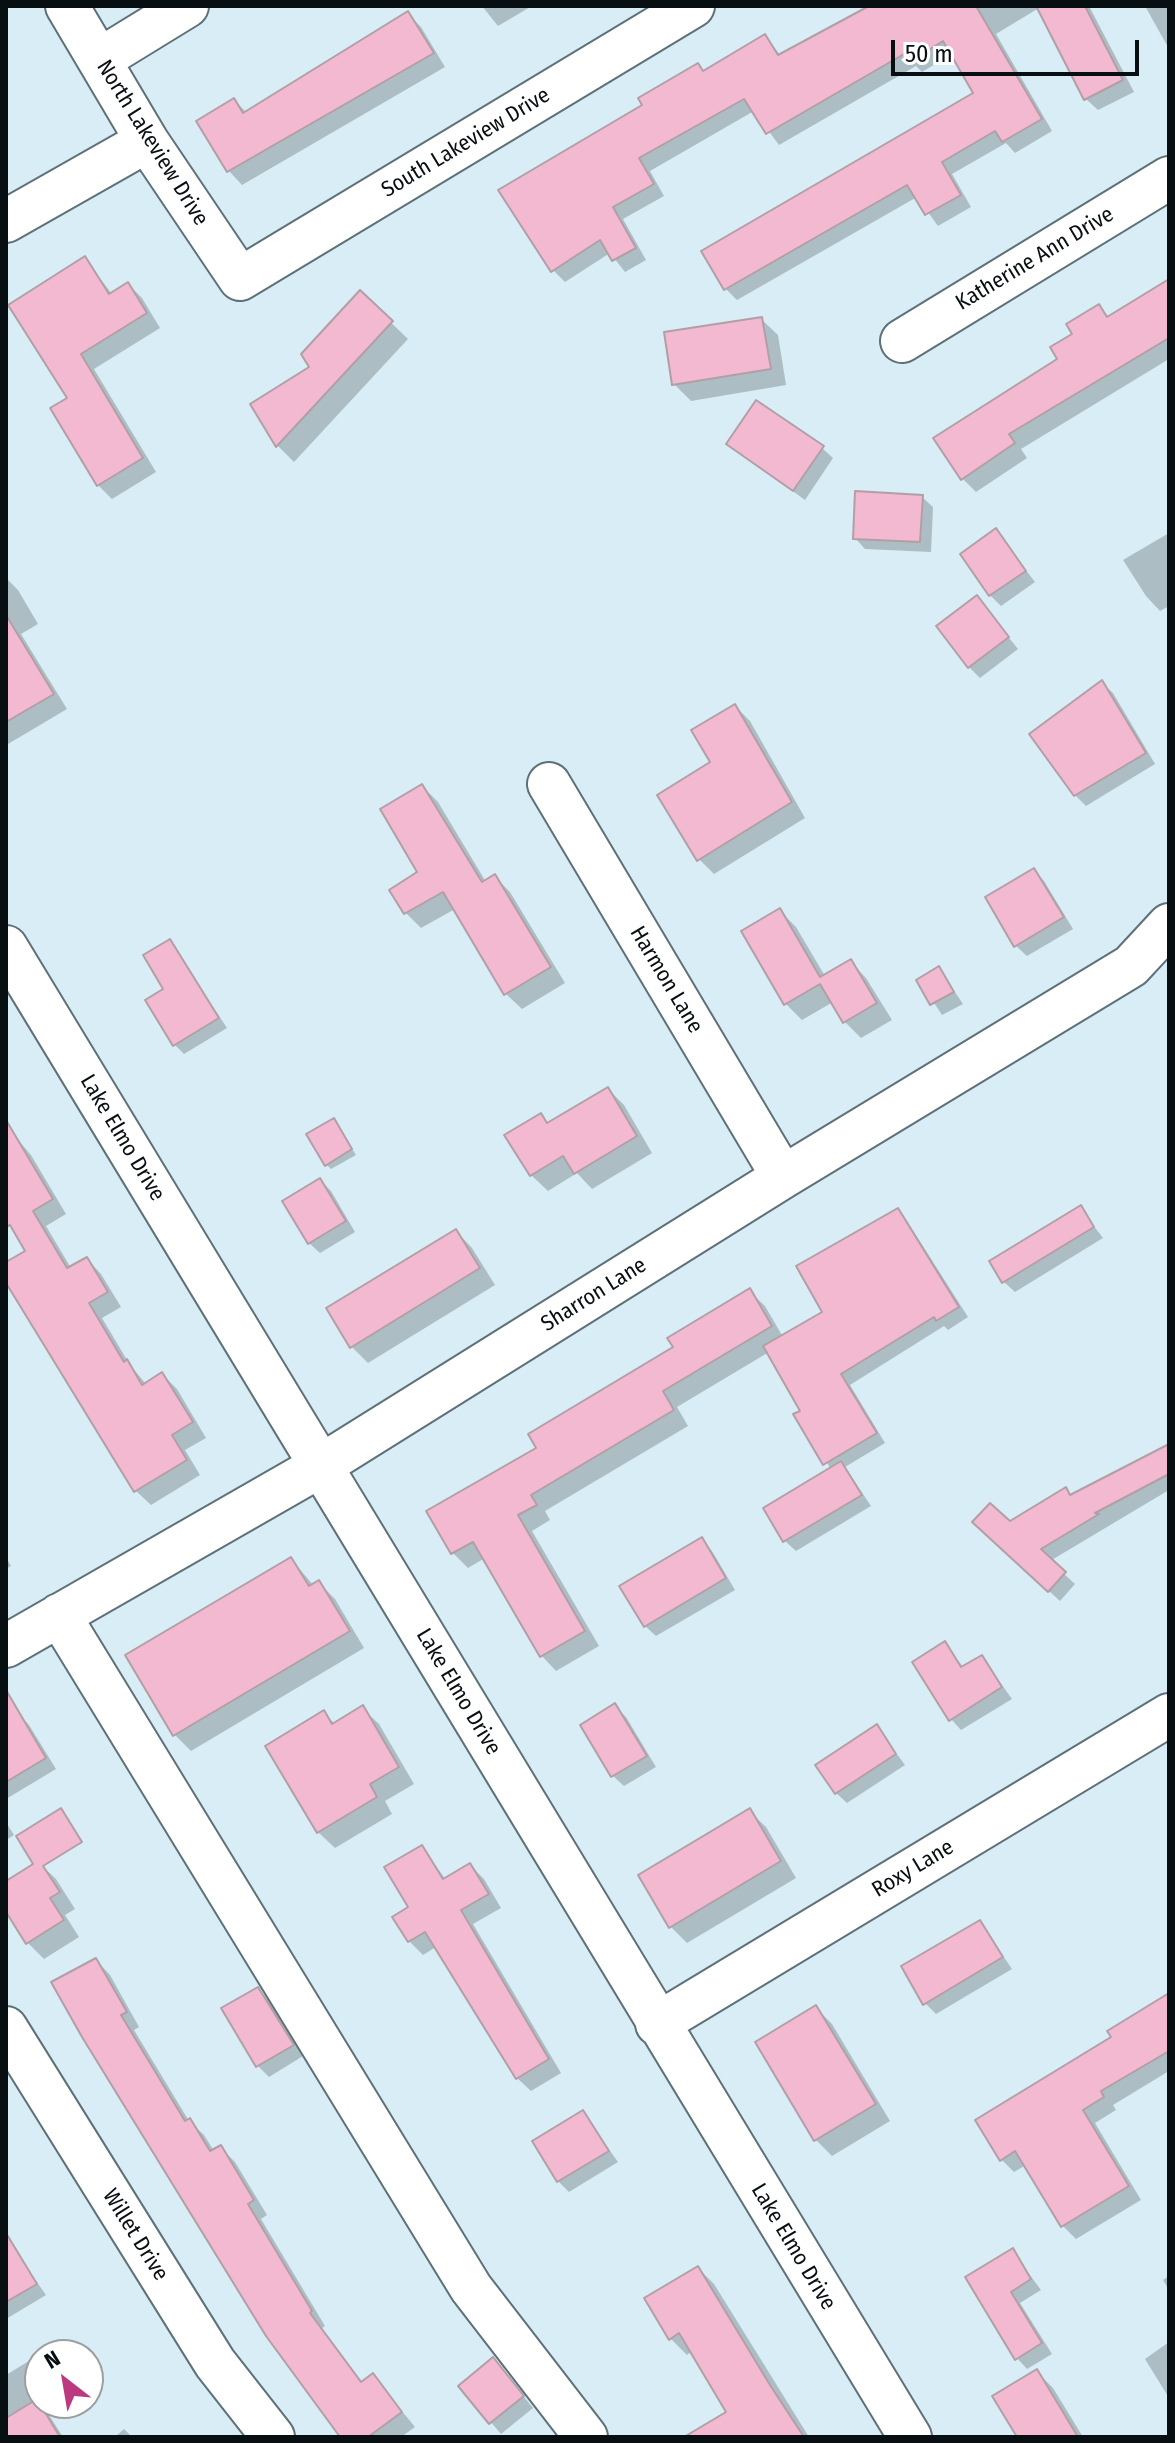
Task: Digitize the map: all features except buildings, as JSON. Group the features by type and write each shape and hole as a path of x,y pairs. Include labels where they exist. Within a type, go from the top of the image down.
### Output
{"street":[{"name":"North Lakeview Drive","path":"67,6 147,141 240,279"},
{"path":"99,60 187,6"},
{"name":"South Lakeview Drive","path":"240,279 693,6"},
{"path":"6,221 147,141"},
{"name":"Katherine Ann Drive","path":"902,341 1169,178"},
{"name":"Harmon Lane","path":"549,784 783,1177"},
{"name":"Sharron Lane","path":"6,1646 322,1465 783,1177 1131,966 1169,925"},
{"name":"Lake Elmo Drive","path":"6,947 910,2437"},
{"path":"59,1615 471,2288 586,2437"},
{"name":"Roxy Lane","path":"657,2024 1169,1715"},
{"name":"Willet Drive","path":"6,2028 215,2363 273,2437"}]}
